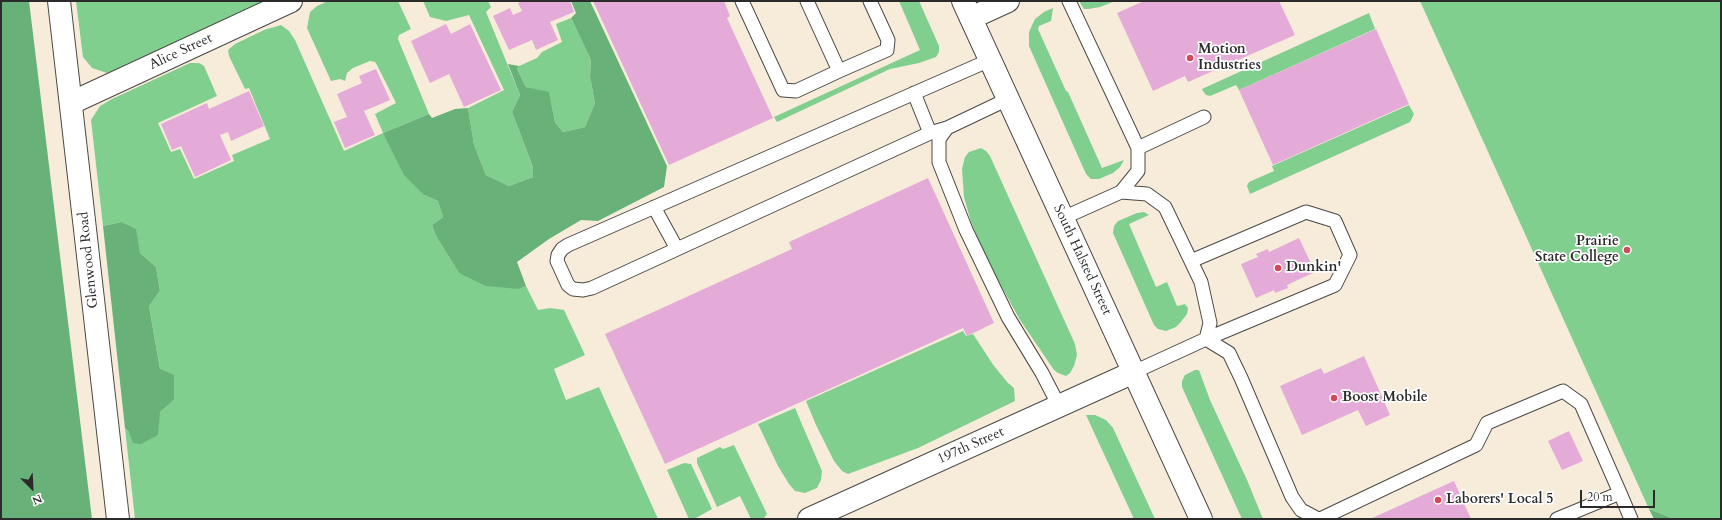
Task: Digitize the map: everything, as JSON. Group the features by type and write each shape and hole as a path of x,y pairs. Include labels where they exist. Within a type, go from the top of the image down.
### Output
{"street":[{"name":"Glenwood Road","path":"59,1 118,519"},
{"name":"Alice Street","path":"71,103 290,1"},
{"path":"967,9 1008,1"},
{"name":"South Halsted Street","path":"967,9 1201,519"},
{"name":"197th Street","path":"808,519 1134,372"}],"lane":[{"path":"742,1 784,90 796,91 886,50 888,40 870,1"},
{"path":"807,1 839,71"},
{"path":"1063,218 1121,192 1138,171 1138,148 1068,1"},
{"path":"990,60 654,207 562,249 558,255 557,261 568,285 573,289 583,290 592,288 930,133 947,128 1008,99"},
{"path":"914,93 930,133"},
{"path":"1138,148 1204,116"},
{"path":"947,128 939,139 939,162 966,230 1008,317 1042,373 1059,406"},
{"path":"1121,192 1147,194 1165,207 1201,282 1210,323 1206,339"},
{"path":"654,207 677,249"},
{"path":"1134,372 1206,339 1335,285 1350,255 1335,221 1306,212 1191,261"},
{"path":"1206,339 1228,353 1241,378 1292,497 1301,510 1319,519 1476,446 1487,423 1563,391 1581,404 1631,519"},
{"path":"1557,519 1620,493"}],"green space":[{"path":"1,1 29,1 92,519 1,519"},
{"path":"76,1 275,1 114,72 107,73 92,68 83,57"},
{"path":"328,1 398,1 411,29 399,35 398,39 429,114 383,133 375,114 396,103 375,62 370,61 353,68 347,73 345,81 340,79 331,81 307,28 310,12 317,6"},
{"path":"423,1 488,1 491,7 486,12 520,95 512,112 533,167 533,177 509,186 486,175 474,145 468,108 504,90 469,15 446,21 430,17"},
{"path":"571,1 590,1 667,166 664,187 598,221 581,220 549,239 517,262 526,286 519,289 486,286 459,273 436,236 432,225 443,217 438,201 424,195 404,175 383,133 429,114 432,118 455,109 468,108 474,145 486,175 509,186 533,177 533,167 512,112 520,95 508,64 519,66 517,69 526,87 549,92 555,122 563,132 585,127 595,103 590,77 591,60 571,18 576,13"},
{"path":"899,1 919,1 939,46 939,52 936,57 919,63 890,69 777,122 774,117 920,50"},
{"path":"1079,1 1115,1 1100,7 1084,9"},
{"name":"Prairie State College","path":"1420,1 1721,1 1721,519 1669,519 1669,517 1649,509"},
{"path":"1053,8 1051,21 1039,26 1038,29 1066,91 1068,92 1102,168 1124,160 1120,167 1113,173 1099,179 1091,179 1086,174 1029,46 1029,32 1035,19 1044,12"},
{"path":"1369,13 1375,29 1239,90 1236,85 1210,96 1206,95 1202,89"},
{"path":"571,18 591,60 590,77 595,103 585,127 563,132 555,122 549,93 526,87 517,69 519,66 537,58 542,52 562,42 556,24"},
{"path":"281,25 289,31 295,40 344,151 383,133 424,195 438,201 443,217 432,225 436,236 459,273 519,289 526,286 538,310 550,308 564,310 585,355 554,369 566,400 599,387 658,519 135,519 125,428 129,432 160,412 174,400 160,369 149,306 160,291 156,267 140,253 121,222 103,226 91,120 100,106 112,99 190,63 199,63 204,66 217,96 158,123 171,152 180,149 194,179 234,161 232,155 270,139 249,88 245,89 229,56 228,50 235,44 264,30"},
{"path":"1409,105 1414,114 1410,122 1250,194 1247,186 1249,182 1274,171 1272,166"},
{"path":"981,148 990,156 1075,344 1077,355 1074,366 1070,373 1066,376 1054,370 1020,320 987,260 971,222 964,197 962,169 965,157 969,152"},
{"path":"1144,212 1149,215 1129,224 1156,287 1167,282 1177,306 1185,304 1188,308 1187,314 1180,323 1176,327 1166,331 1158,329 1154,325 1113,233 1114,226 1118,221 1137,213"},
{"path":"121,222 136,229 140,253 156,267 160,291 149,306 160,369 174,375 174,400 160,412 158,435 141,444 133,443 129,432 125,428 103,226"},
{"path":"963,331 966,336 973,334 994,366 1014,388 1015,401 918,448 848,474 842,471 834,461 806,401"},
{"path":"1195,370 1199,370 1210,400 1247,480 1263,519 1242,519 1182,387 1182,381 1185,375"},
{"path":"795,408 822,471 821,480 817,488 805,493 795,491 789,484 778,466 758,424"},
{"path":"1086,415 1095,415 1106,420 1113,428 1155,519 1134,519"},
{"path":"734,445 767,514 764,518 751,519 740,496 717,507 697,463 697,458 720,447 723,449"},
{"path":"684,463 691,464 712,509 694,519 689,519 667,470"},
{"path":"1649,509 1669,517 1669,519 1654,519"}],"building":[{"path":"523,1 570,1 574,12 550,22 558,40 536,50 532,40 509,50 493,16 510,8 513,15 522,11 518,3"},
{"path":"593,1 724,1 730,16 727,18 773,118 669,165"},
{"name":"Motion Industries","path":"1144,1 1279,1 1295,35 1188,82 1185,76 1153,91 1117,13"},
{"path":"446,24 451,34 470,24 501,90 464,107 449,74 430,83 411,41"},
{"path":"1376,29 1409,104 1273,165 1239,90"},
{"path":"376,69 390,100 364,111 375,135 345,148 334,122 347,117 337,94 362,83 359,76"},
{"path":"249,91 264,126 231,141 228,132 220,135 231,160 195,177 181,146 172,150 161,124 207,103 209,109"},
{"path":"928,178 994,323 967,336 963,328 665,464 605,334 792,249 789,242"},
{"name":"Dunkin'","path":"1299,238 1315,272 1287,285 1288,288 1275,293 1274,290 1256,298 1241,264 1258,257 1256,254 1268,249 1269,252"},
{"name":"Boost Mobile","path":"1364,356 1390,415 1366,426 1358,410 1302,435 1280,386 1321,368 1324,374"},
{"path":"1569,431 1583,461 1562,470 1548,441"},
{"name":"Laborers' Local 5","path":"1454,481 1471,519 1370,519"}],"place":[{"name":"Motion Industries","path":"1190,58"},
{"name":"Prairie State College","path":"1627,250"},
{"name":"Dunkin'","path":"1278,268"},
{"name":"Boost Mobile","path":"1334,398"},
{"name":"Laborers' Local 5","path":"1438,500"}]}
